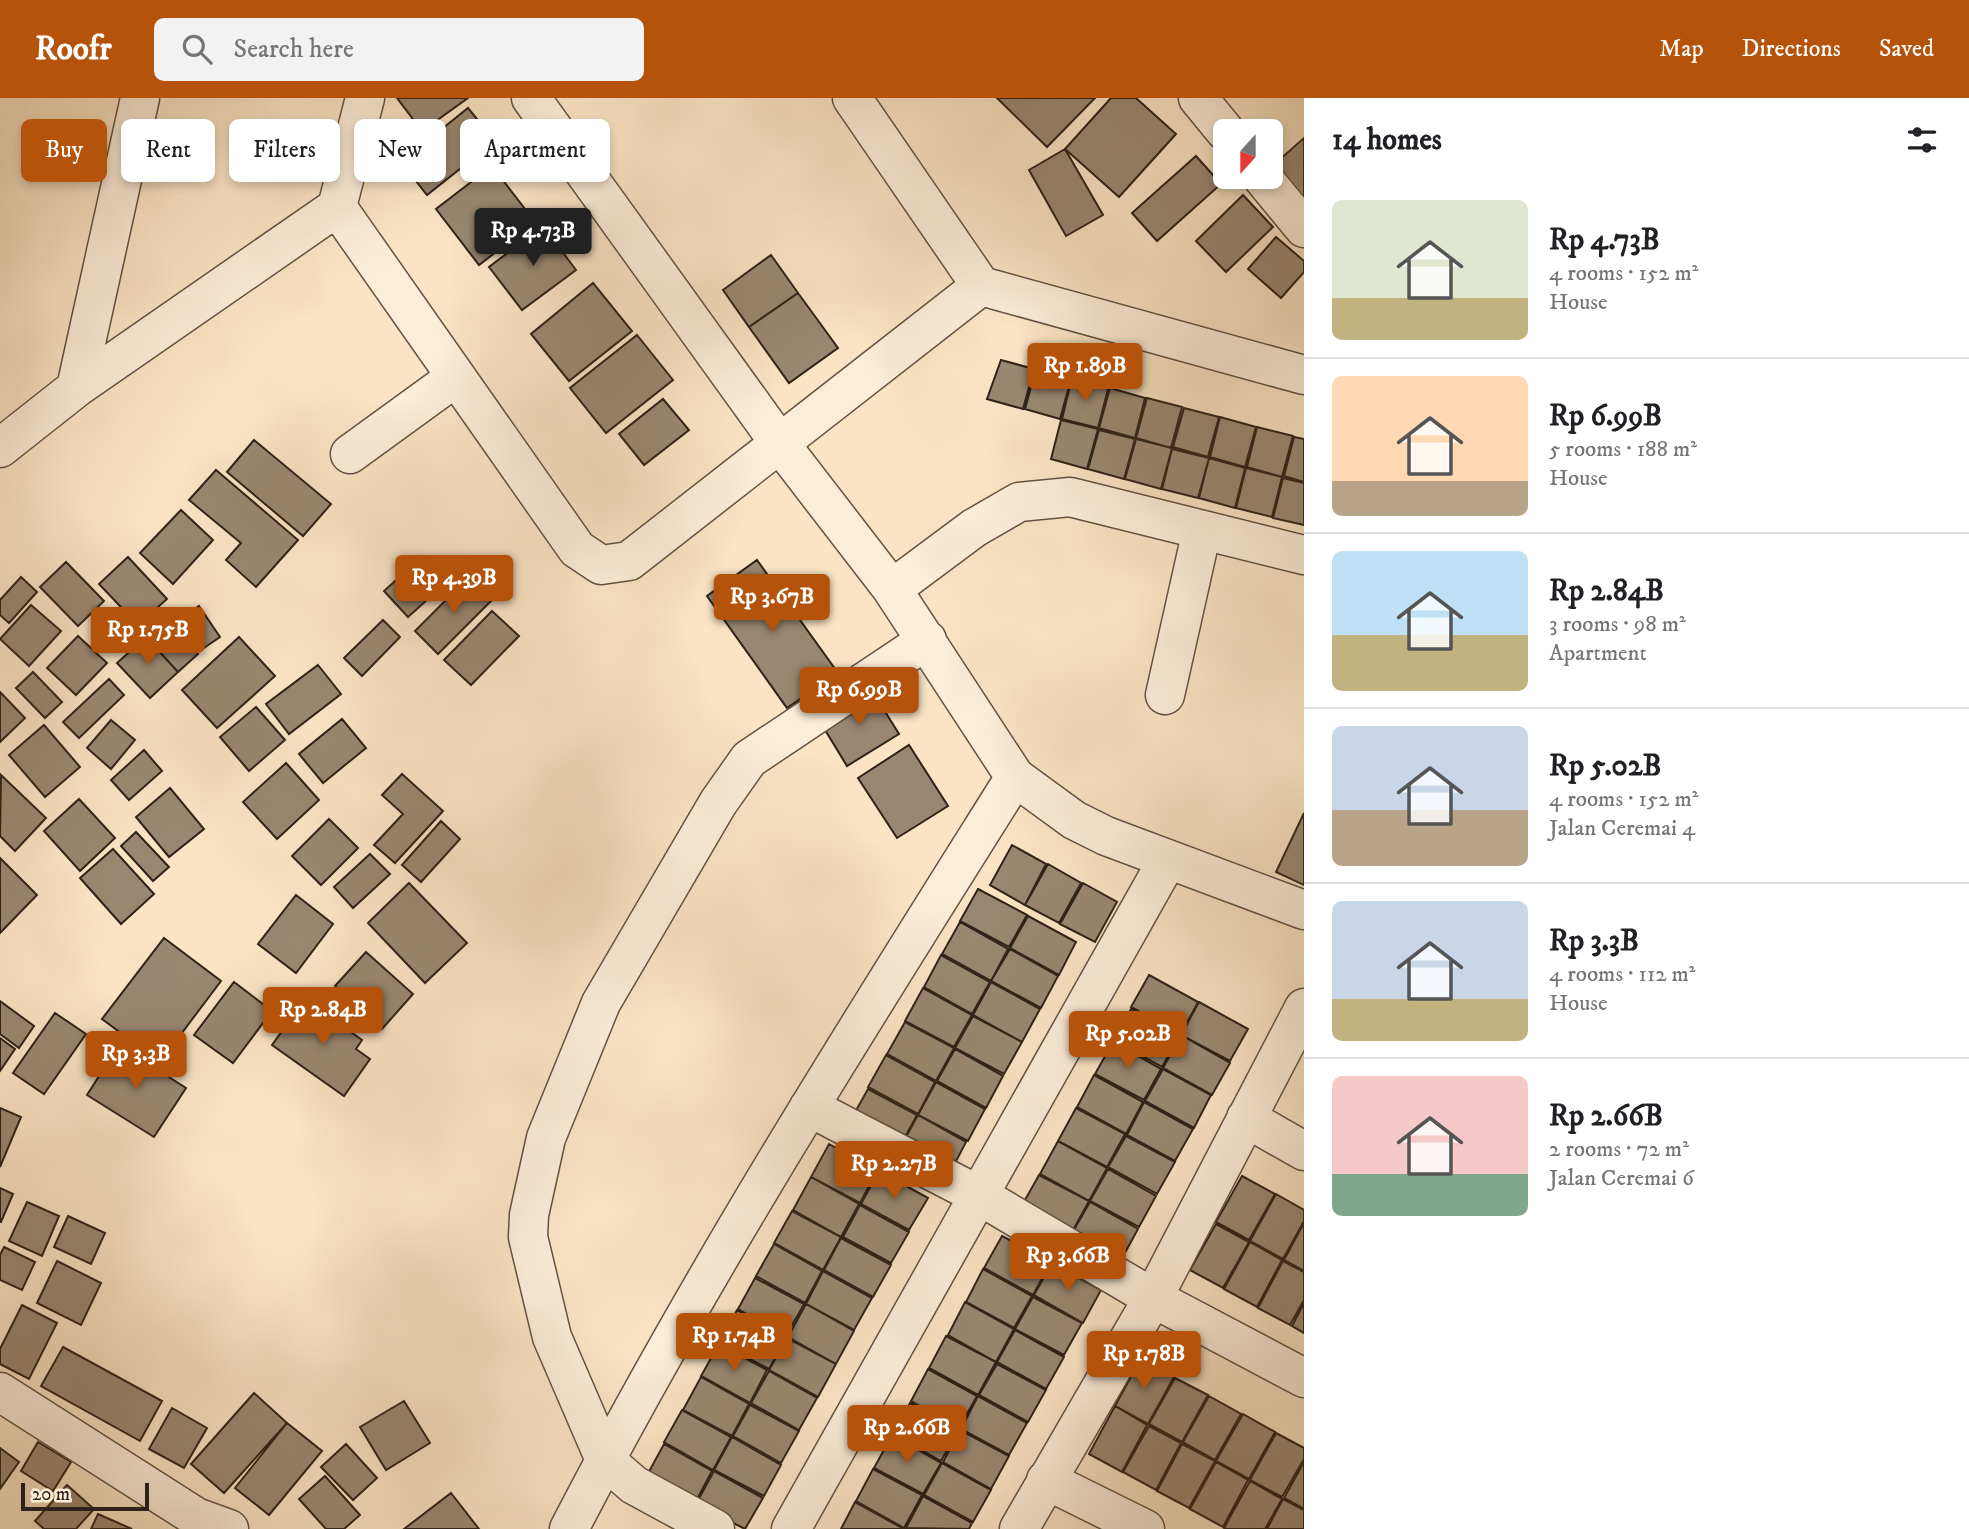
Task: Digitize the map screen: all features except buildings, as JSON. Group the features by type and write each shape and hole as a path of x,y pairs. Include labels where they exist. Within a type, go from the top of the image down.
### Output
{"street":[{"path":"76,388 140,98"},
{"path":"0,448 76,388 337,207 365,98"},
{"path":"531,98 781,445 892,589 1015,777 1074,820 1106,836 1304,910"},
{"path":"852,98 981,286 1304,374"},
{"path":"1198,98 1215,119"},
{"path":"1272,189 1304,228"},
{"path":"337,207 577,549 601,565 629,561 781,445 981,286"},
{"path":"350,454 456,377"},
{"path":"892,589 974,528 1019,502 1070,497 1304,555"},
{"path":"1165,695 1202,530"},
{"path":"715,1529 634,1485 605,1460 552,1337 528,1237 529,1215 546,1138 601,1003 718,803 749,760 927,640"},
{"path":"569,1529 605,1460 809,1107 1015,777"},
{"path":"791,1529 1168,859"},
{"path":"1018,1529 1153,1298 1304,1008"},
{"path":"809,1107 980,1196 1153,1298 1304,1378"},
{"path":"1245,1118 1304,1151"},
{"path":"0,1392 196,1517 229,1529"},
{"path":"1046,1480 1145,1529"}]}
